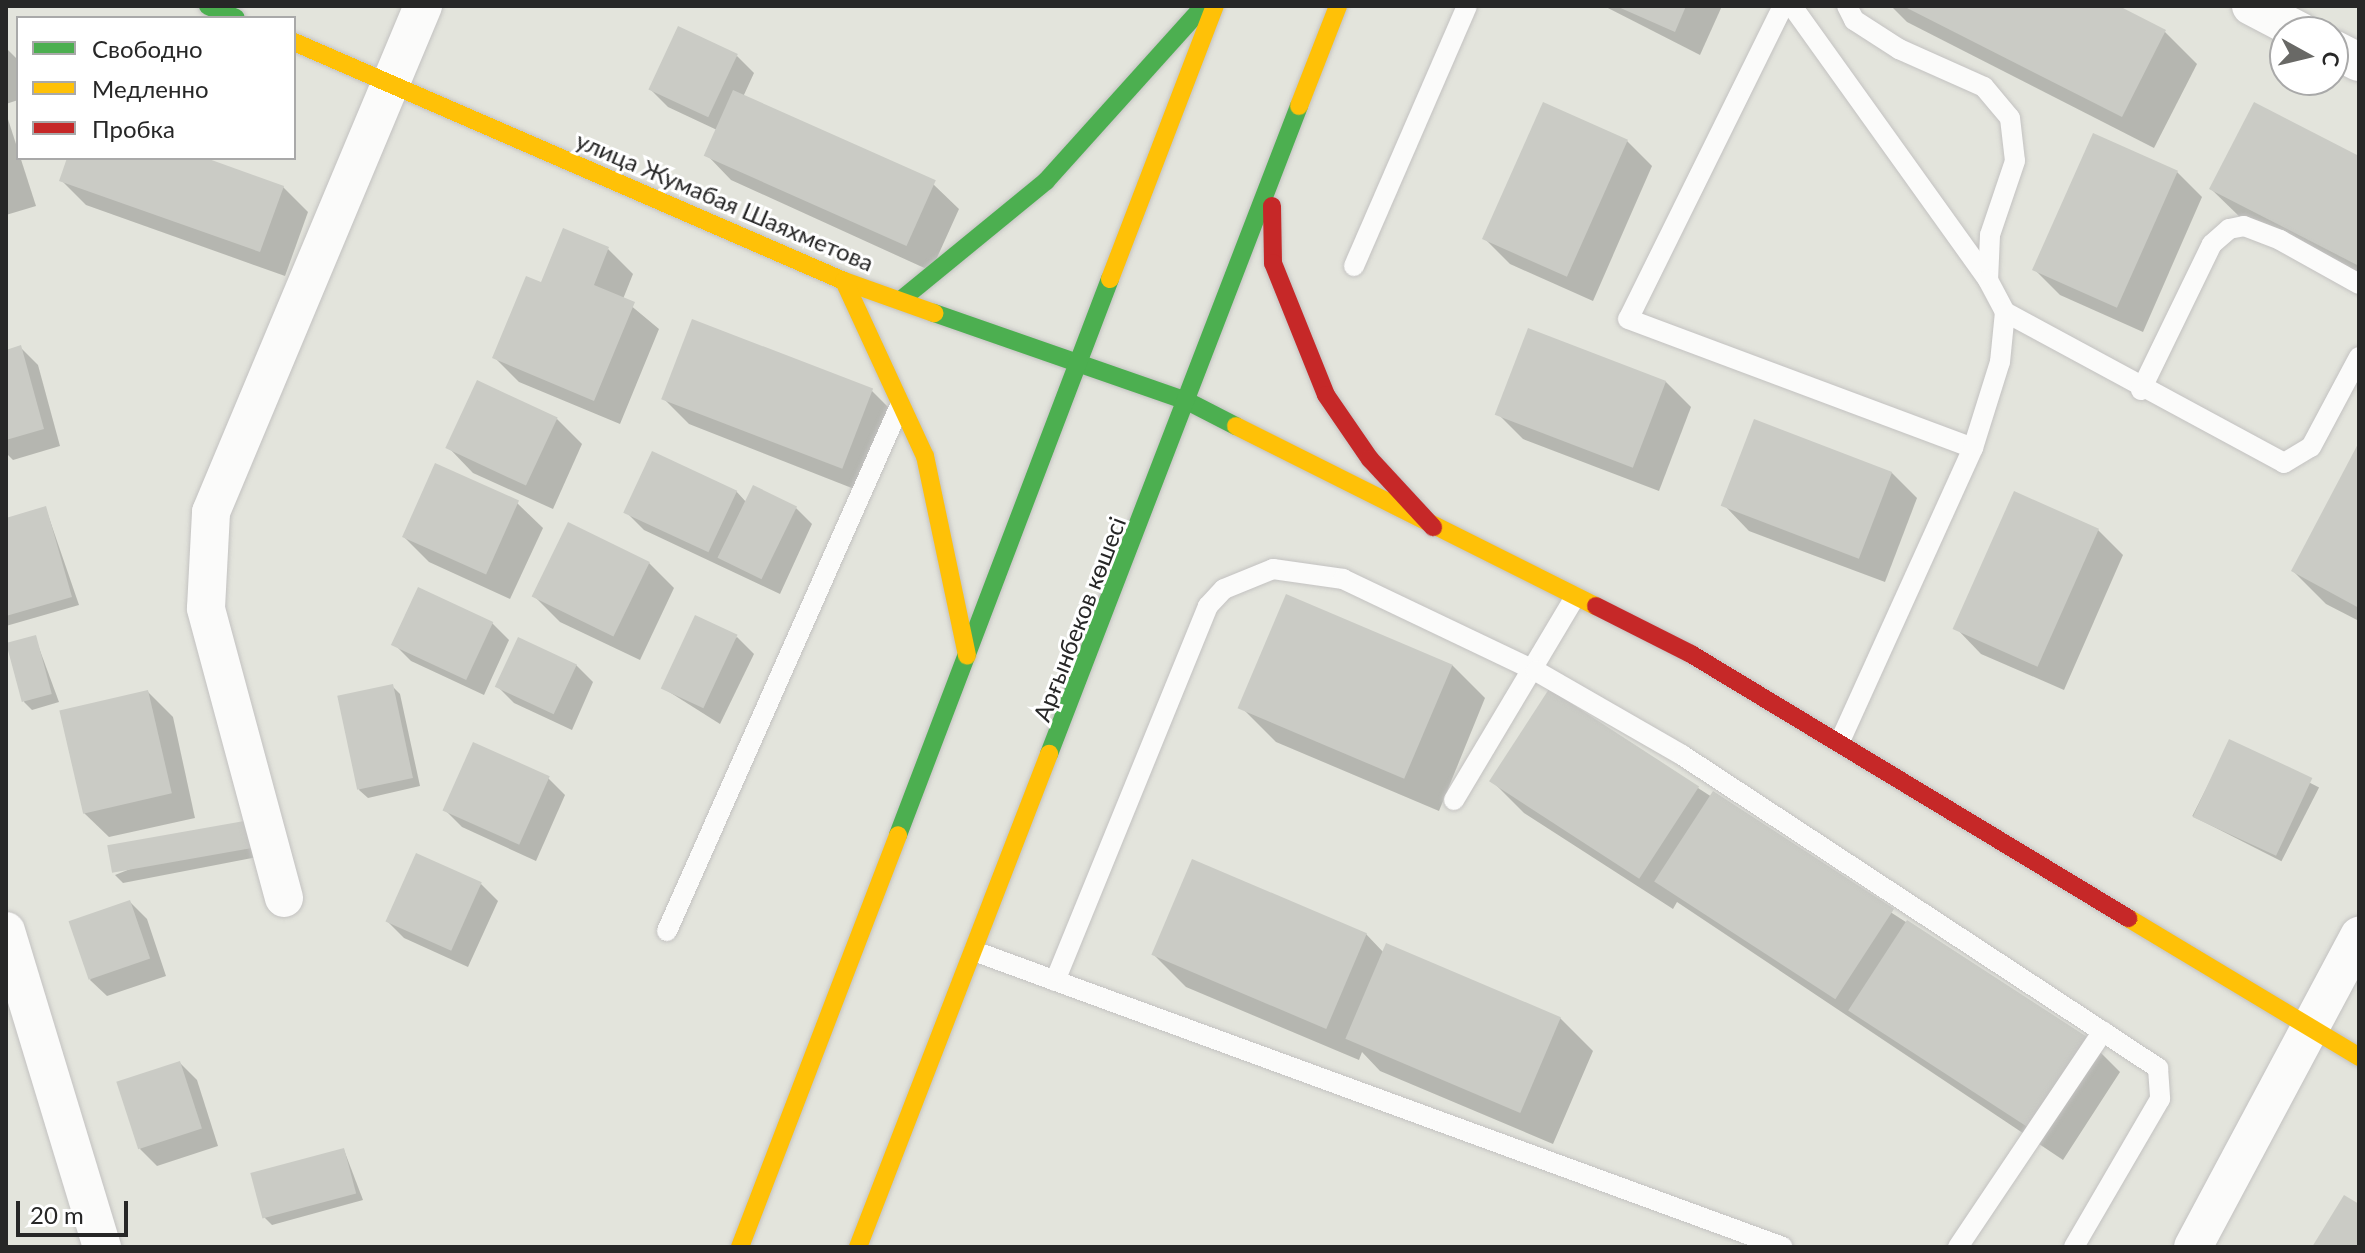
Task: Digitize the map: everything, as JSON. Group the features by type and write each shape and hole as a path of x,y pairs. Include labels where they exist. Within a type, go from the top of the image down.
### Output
{"main road":[{"path":"208,6 231,16"},
{"path":"902,299 1046,181 1204,6"},
{"path":"740,1247 1084,360 1215,6"},
{"name":"Арғынбеков көшесі","path":"858,1247 1189,402 1338,6"},
{"name":"улица Жумабая Шаяхметова","path":"296,43 844,281 1084,360 1189,402 1575,597 1840,741 2359,1057"},
{"path":"1271,181 1273,263 1297,335 1326,395 1370,459 1433,527"},
{"path":"844,281 903,400 944,524 967,657"}],"street":[{"path":"284,898 206,608 211,512 387,82 423,6"},
{"path":"2251,6 2270,16"},
{"path":"6,931 102,1247"},
{"path":"2193,1247 2359,936"}],"lane":[{"path":"1354,266 1467,6"},
{"path":"1783,6 1628,319 1973,448"},
{"path":"1792,6 1988,280 2005,312 2141,390 2284,463 2311,447 2359,357"},
{"path":"1847,6 1854,20 1899,49 1984,87 2010,118 2015,161 1990,235 1988,280"},
{"path":"2141,390 2212,244 2229,229 2244,226 2280,240 2359,284"},
{"path":"1840,741 1973,448 2000,362 2005,312"},
{"path":"667,931 903,400"},
{"path":"1055,981 1163,704 1208,606 1224,589 1273,569 1343,579 1536,671 1682,755 2158,1068 2160,1099 2074,1247"},
{"path":"1454,800 1536,671 1575,597"},
{"path":"974,951 1783,1247"},
{"path":"1958,1247 2103,1031"}],"building":[{"path":"1616,6 1686,6 1675,32"},
{"path":"1903,6 2119,6 2166,30 2122,117"},
{"path":"678,26 738,54 708,117 648,89"},
{"path":"733,90 936,180 907,246 704,156"},
{"path":"1543,102 1628,140 1567,277 1482,239"},
{"path":"2254,102 2359,156 2359,266 2209,189"},
{"path":"2093,133 2178,171 2117,308 2032,270"},
{"path":"66,160 212,160 284,186 260,252 59,181"},
{"path":"563,228 609,247 594,285 635,302 594,401 492,358 526,276 541,282"},
{"path":"692,319 873,389 842,469 661,399"},
{"path":"1528,328 1666,381 1633,468 1495,415"},
{"path":"21,345 44,429 6,440 6,350"},
{"path":"477,380 558,418 526,486 445,448"},
{"path":"1754,419 1892,472 1859,559 1721,506"},
{"path":"2359,442 2359,608 2291,571"},
{"path":"652,451 737,491 708,552 623,513"},
{"path":"435,463 519,500 486,574 402,537"},
{"path":"753,485 797,506 762,579 717,558"},
{"path":"2014,491 2099,529 2038,667 1953,629"},
{"path":"46,506 72,597 6,616 6,518"},
{"path":"568,522 650,562 613,636 532,597"},
{"path":"418,587 493,622 466,680 391,645"},
{"path":"1286,594 1453,665 1404,779 1238,708"},
{"path":"695,615 738,635 703,708 661,688"},
{"path":"36,635 52,694 22,702 6,643"},
{"path":"518,637 577,664 554,714 495,687"},
{"path":"393,684 413,778 357,790 337,696"},
{"path":"1549,689 1699,786 1639,879 1489,781"},
{"path":"148,690 172,793 83,814 59,710"},
{"path":"2229,739 2312,778 2276,856 2193,817"},
{"path":"473,742 550,776 519,845 442,811"},
{"path":"1713,791 1894,909 1835,999 1654,882"},
{"path":"250,820 255,848 112,873 107,845"},
{"path":"416,853 482,882 451,951 385,922"},
{"path":"1192,859 1367,933 1326,1029 1151,955"},
{"path":"130,900 150,959 89,980 69,921"},
{"path":"1907,920 2089,1038 2030,1129 1848,1011"},
{"path":"1386,943 1561,1017 1520,1113 1345,1039"},
{"path":"180,1061 202,1129 138,1149 116,1082"},
{"path":"344,1148 356,1193 262,1219 250,1173"},
{"path":"2344,1195 2359,1204 2359,1247 2312,1247"}],"traffic: fast":[{"path":"208,6 231,16"},
{"path":"902,299 1046,181 1202,8"},
{"path":"1049,754 1299,106"},
{"path":"898,835 1110,279"},
{"path":"934,313 1189,402 1236,426"}],"traffic: slow":[{"path":"1110,279 1215,6"},
{"path":"1299,106 1338,6"},
{"path":"296,43 844,281 934,313"},
{"path":"844,281 925,456 967,656"},
{"path":"1236,426 1596,606"},
{"path":"858,1247 1049,754"},
{"path":"740,1247 898,835"},
{"path":"2128,918 2359,1057"}],"traffic: jam":[{"path":"1272,206 1273,263 1326,395 1370,459 1433,527"},
{"path":"1596,606 1691,654 2128,918"}]}
